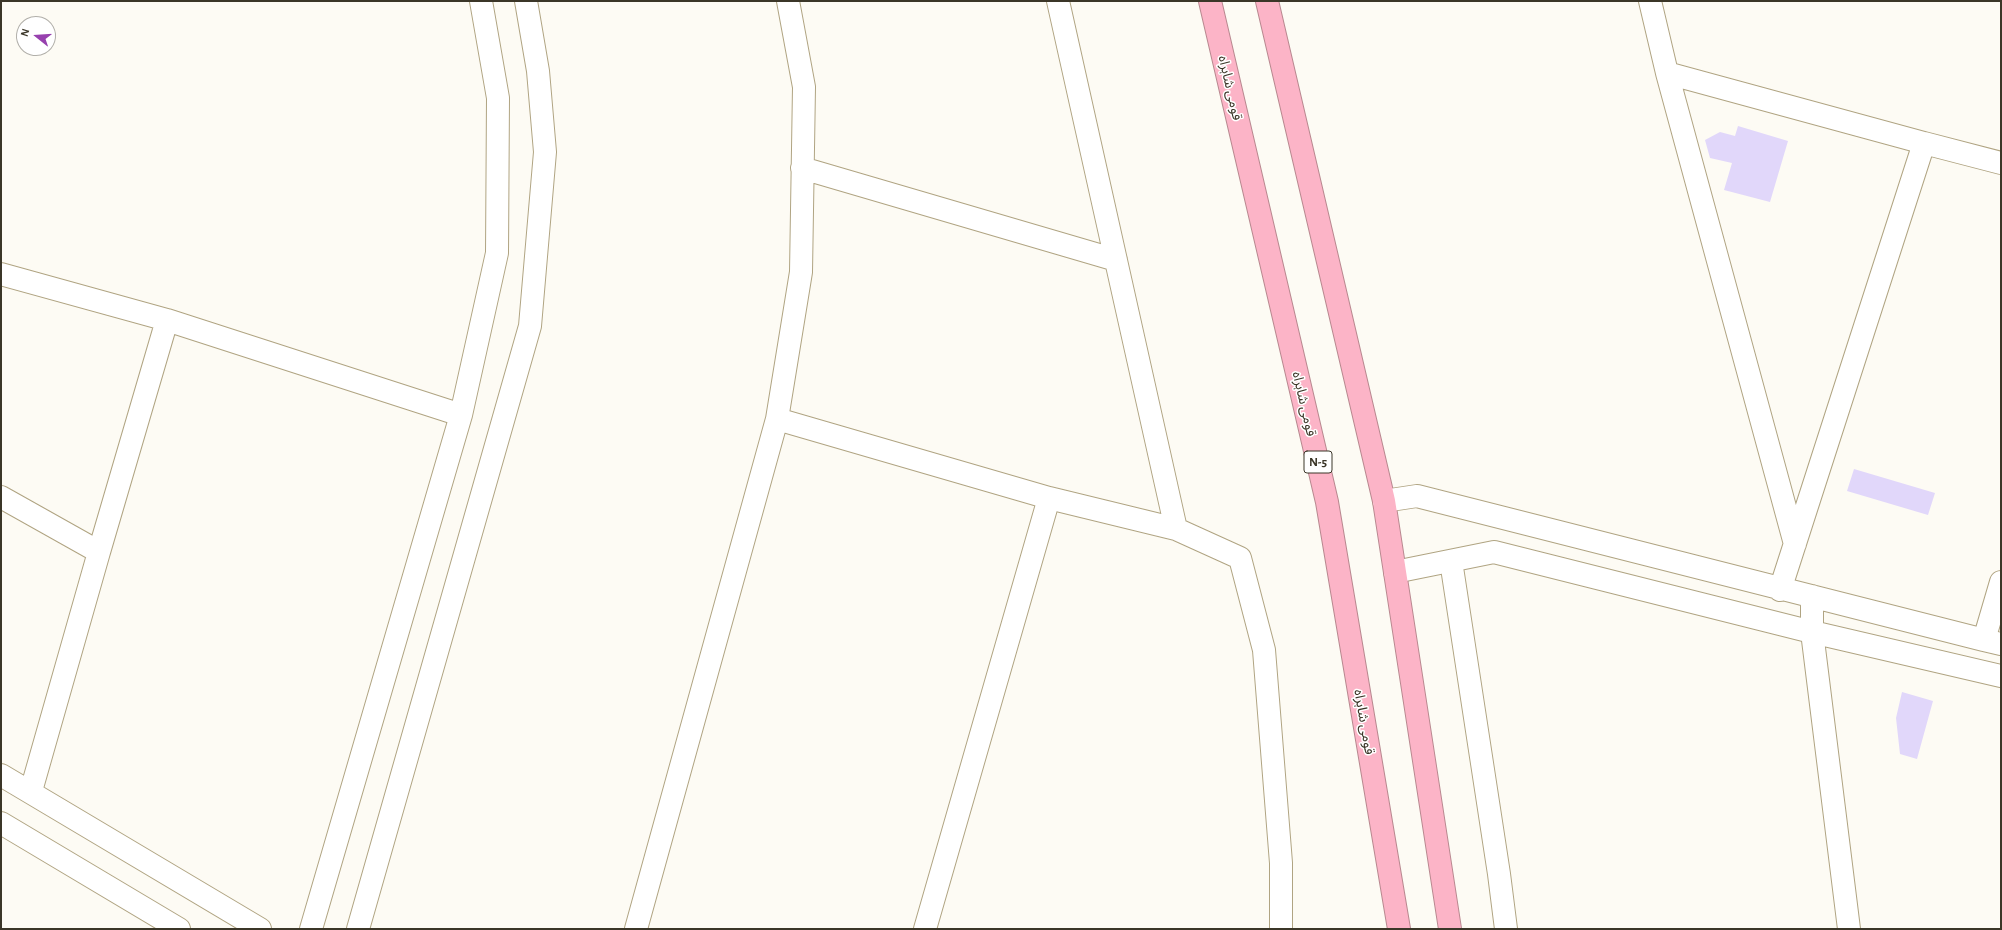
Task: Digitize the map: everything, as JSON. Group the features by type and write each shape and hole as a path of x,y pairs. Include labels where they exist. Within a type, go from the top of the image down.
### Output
{"highway":[{"name":"قومی شاہراہ","path":"1210,1 1327,502 1398,929"},
{"path":"1267,1 1384,501 1450,929"}],"street":[{"path":"311,929 461,415 497,253 498,98 481,1"},
{"path":"358,929 530,326 545,152 538,71 526,1"},
{"path":"636,929 777,419 801,272 804,87 788,1"},
{"path":"1058,1 1176,529"},
{"path":"1650,1 1667,73 1795,544"},
{"path":"1667,73 2001,164"},
{"path":"1780,590 1924,143"},
{"path":"802,168 1116,260"},
{"path":"1,274 167,320 461,415"},
{"path":"31,791 167,320"},
{"path":"777,419 1049,498 1176,529 1240,558 1264,650 1281,863 1281,929"},
{"path":"1384,501 1417,496 1780,590 1812,596 1992,642 2001,582"},
{"path":"1,497 99,552"},
{"path":"926,929 1049,498"},
{"path":"1395,572 1494,552 1812,632 2001,676"},
{"path":"1451,561 1499,874 1506,929"},
{"path":"1812,596 1812,632 1849,929"},
{"path":"1,775 31,791 260,929"},
{"path":"1,823 179,929"}],"building":[{"path":"1738,126 1788,141 1770,202 1724,190 1732,163 1710,158 1705,140 1720,132 1735,136"},
{"path":"1854,469 1935,493 1928,515 1847,491"},
{"path":"1902,692 1933,701 1917,759 1900,754 1896,718"}]}
